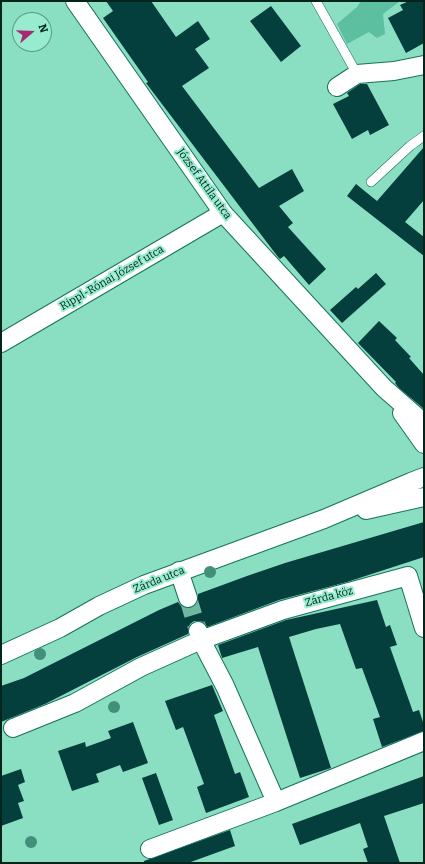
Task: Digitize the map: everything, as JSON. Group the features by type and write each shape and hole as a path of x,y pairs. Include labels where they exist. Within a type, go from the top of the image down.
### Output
{"street":[{"name":"József Attila utca","path":"76,1 223,213 384,388 424,423"},
{"path":"337,87 357,74 394,71 424,65"},
{"name":"Rippl-Rónai József utca","path":"1,343 223,213"},
{"name":"József Attila utca","path":"384,388 424,444"},
{"name":"Zárda utca","path":"1,655 60,628 99,606 144,585 324,519 424,477"},
{"name":"Zárda utca","path":"324,519 424,497"},
{"path":"179,571 188,598"},
{"name":"Zárda köz","path":"13,728 74,704 199,635 283,610 408,576 424,628"},
{"path":"199,635 225,686 276,802"},
{"path":"150,849 276,802 424,741"}],"lane":[{"path":"316,1 357,74"},
{"path":"371,182 410,146 424,136"}],"green space":[{"path":"361,1 400,1 383,14 385,34 377,38 369,32 347,44 337,24 357,7"}],"building":[{"path":"106,1 151,1 176,37 198,21 210,39 195,49 209,68 182,86 259,188 292,169 304,191 279,206 293,223 288,227 326,269 309,285 284,256 280,259 278,257 146,83 148,82 103,18 113,11"},
{"path":"409,1 424,1 424,43 406,53 388,18 403,10 400,5"},
{"path":"271,6 301,46 281,62 250,21"},
{"path":"360,84 367,84 389,125 370,135 368,130 352,139 333,104 349,96 347,93"},
{"path":"424,147 424,200 405,222 424,237 424,256 347,196 356,184 377,201"},
{"path":"376,273 386,284 342,323 330,310 356,287 358,289"},
{"path":"379,321 397,338 395,340 411,357 409,358 424,375 424,409 399,388 395,383 396,382 358,343"},
{"path":"424,522 424,557 347,582 279,600 207,627 205,623 194,621 190,624 188,634 137,657 45,704 1,722 1,686 24,678 159,610 178,602 181,606 191,608 196,605 198,594 285,563"},
{"path":"377,600 386,627 390,625 397,645 390,647 413,712 419,710 424,725 424,731 382,747 373,719 380,717 362,668 356,669 340,624 289,637 331,768 300,778 258,647 222,658 218,645 286,620"},
{"path":"212,685 223,711 214,715 235,774 240,772 249,797 206,813 197,787 204,784 183,727 176,730 165,701"},
{"path":"133,722 148,763 123,772 120,765 96,774 99,782 72,791 58,751 85,742 86,747 111,738 108,731"},
{"path":"21,769 25,782 18,785 24,801 18,803 23,818 1,826 1,776"},
{"path":"156,773 173,820 159,825 142,778"},
{"path":"424,776 424,803 384,816 400,863 368,863 363,849 368,847 360,823 300,845 292,824"},
{"path":"230,830 235,846 188,863 144,863 144,861"}],"tunnel":[{"path":"188,598 198,631"}]}
